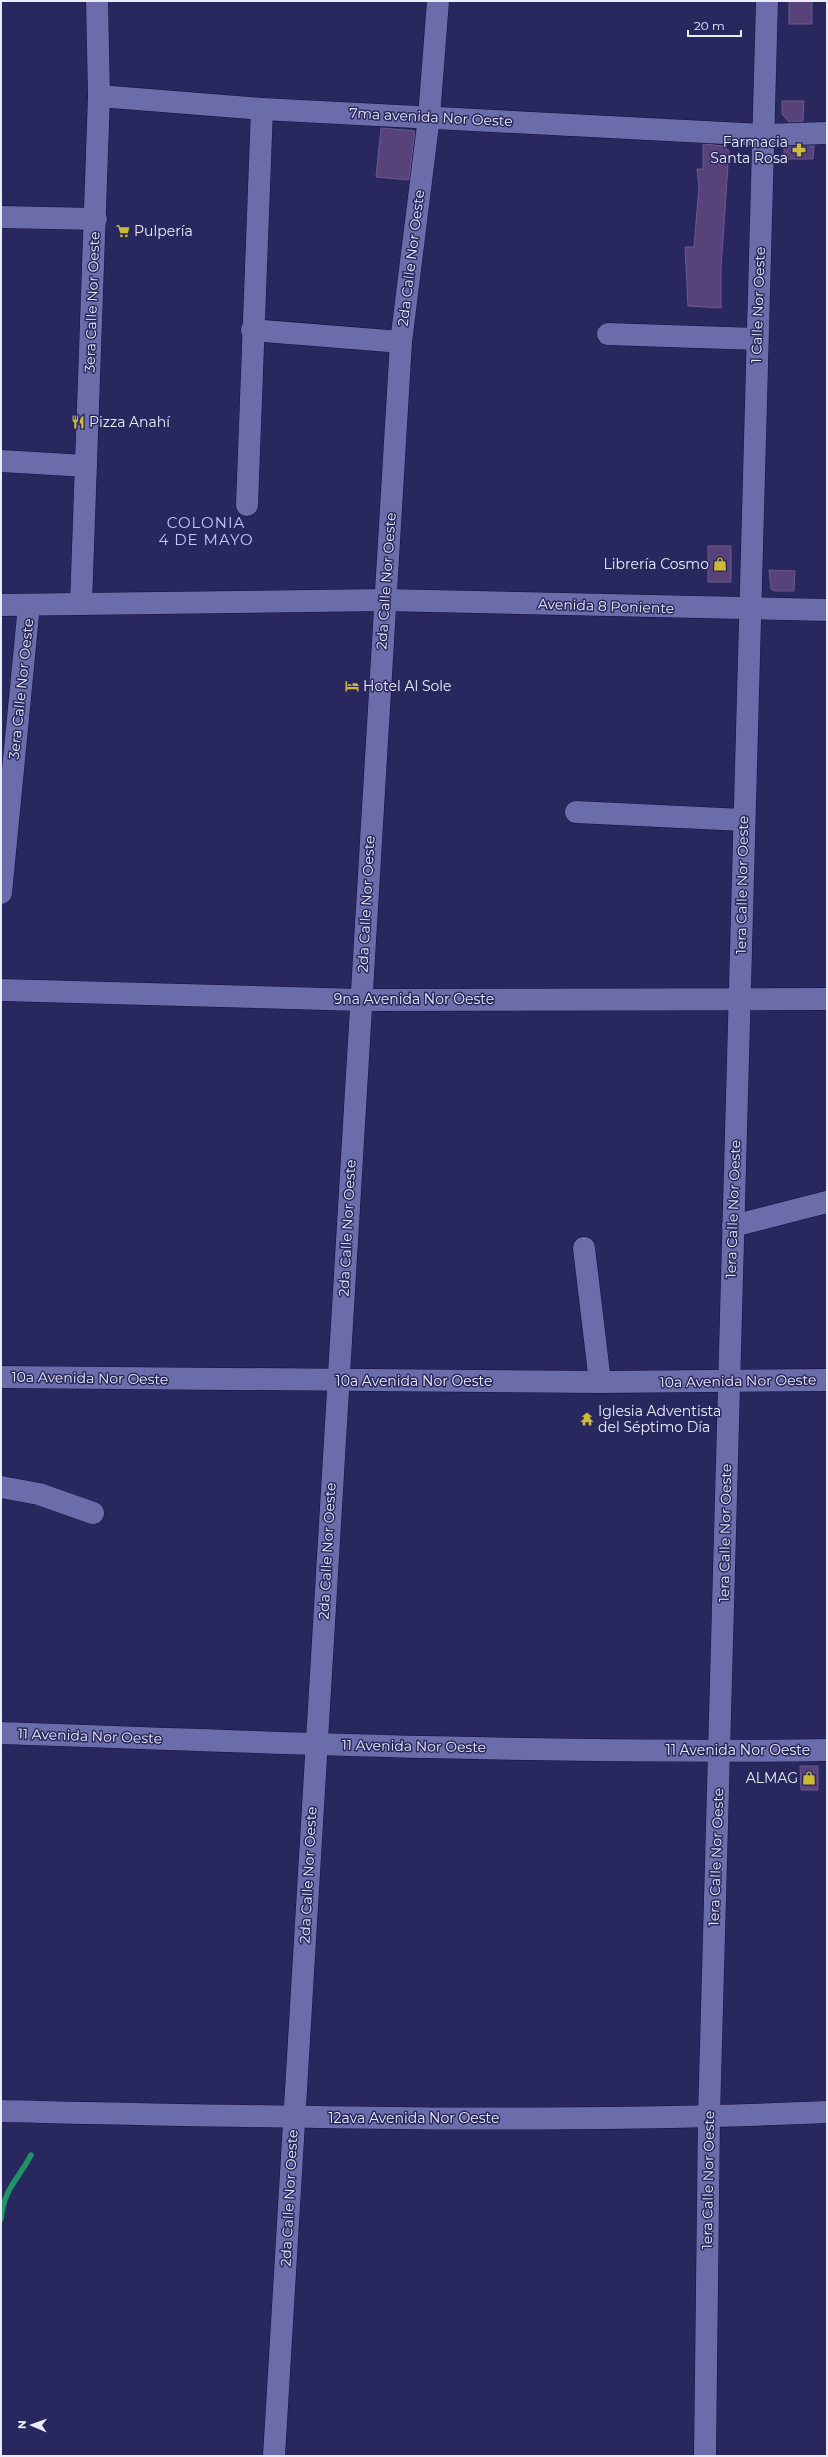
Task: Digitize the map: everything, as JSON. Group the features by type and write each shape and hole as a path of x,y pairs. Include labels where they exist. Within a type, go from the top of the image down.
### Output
{"street":[{"name":"3era Calle Nor Oeste","path":"81,604 96,219 99,96 97,1"},
{"name":"2da Calle Nor Oeste","path":"274,2456 384,600 401,342 429,117 438,1"},
{"name":"1 Calle Nor Oeste","path":"749,609 767,1"},
{"name":"7ma avenida Nor Oeste","path":"99,96 262,109 763,135 827,133"},
{"path":"247,505 252,330 262,109"},
{"path":"1,217 96,219"},
{"path":"252,330 401,342"},
{"path":"608,334 757,339"},
{"path":"1,461 86,466"},
{"name":"Avenida 8 Poniente","path":"1,605 384,600 827,610"},
{"name":"3era Calle Nor Oeste","path":"1,893 29,605"},
{"name":"1era Calle Nor Oeste","path":"705,2456 709,2117 749,609"},
{"path":"576,812 744,820"},
{"name":"9na Avenida Nor Oeste","path":"1,990 360,1000 827,999"},
{"path":"733,1226 827,1202"},
{"path":"584,1248 600,1382"},
{"name":"10a Avenida Nor Oeste","path":"1,1377 728,1383 827,1380"},
{"path":"1,1487 39,1494 92,1513"},
{"name":"11 Avenida Nor Oeste","path":"1,1733 316,1744 719,1751 827,1750"},
{"name":"12ava Avenida Nor Oeste","path":"1,2111 294,2118 709,2117 827,2112"}],"building":[{"path":"789,1 812,1 812,24 789,24"},
{"path":"782,101 804,101 803,121 789,122 782,114"},
{"path":"381,128 415,131 409,180 376,177"},
{"path":"703,144 724,146 729,151 721,268 721,308 688,306 685,247 694,247 699,187 697,169 703,169"},
{"path":"814,146 813,159 784,159 784,147"},
{"name":"Librería Cosmo","path":"708,546 731,546 731,582 708,582"},
{"path":"769,570 795,571 794,591 775,591 771,589"},
{"name":"ALMAG","path":"800,1766 818,1766 818,1790 801,1790"}],"waterway":[{"path":"1,2219 8,2192 31,2155"}],"place":[{"name":"Farmacia Santa Rosa","path":"799,150"},
{"name":"Pulpería","path":"123,231"},
{"name":"Pizza Anahí","path":"78,422"},
{"name":"Librería Cosmo","path":"720,564"},
{"name":"Hotel Al Sole","path":"352,686"},
{"name":"Iglesia Adventista del Séptimo Día","path":"587,1419"},
{"name":"ALMAG","path":"809,1778"}],"district":[{"name":"COLONIA 4 DE MAYO","path":"206,532"}]}
